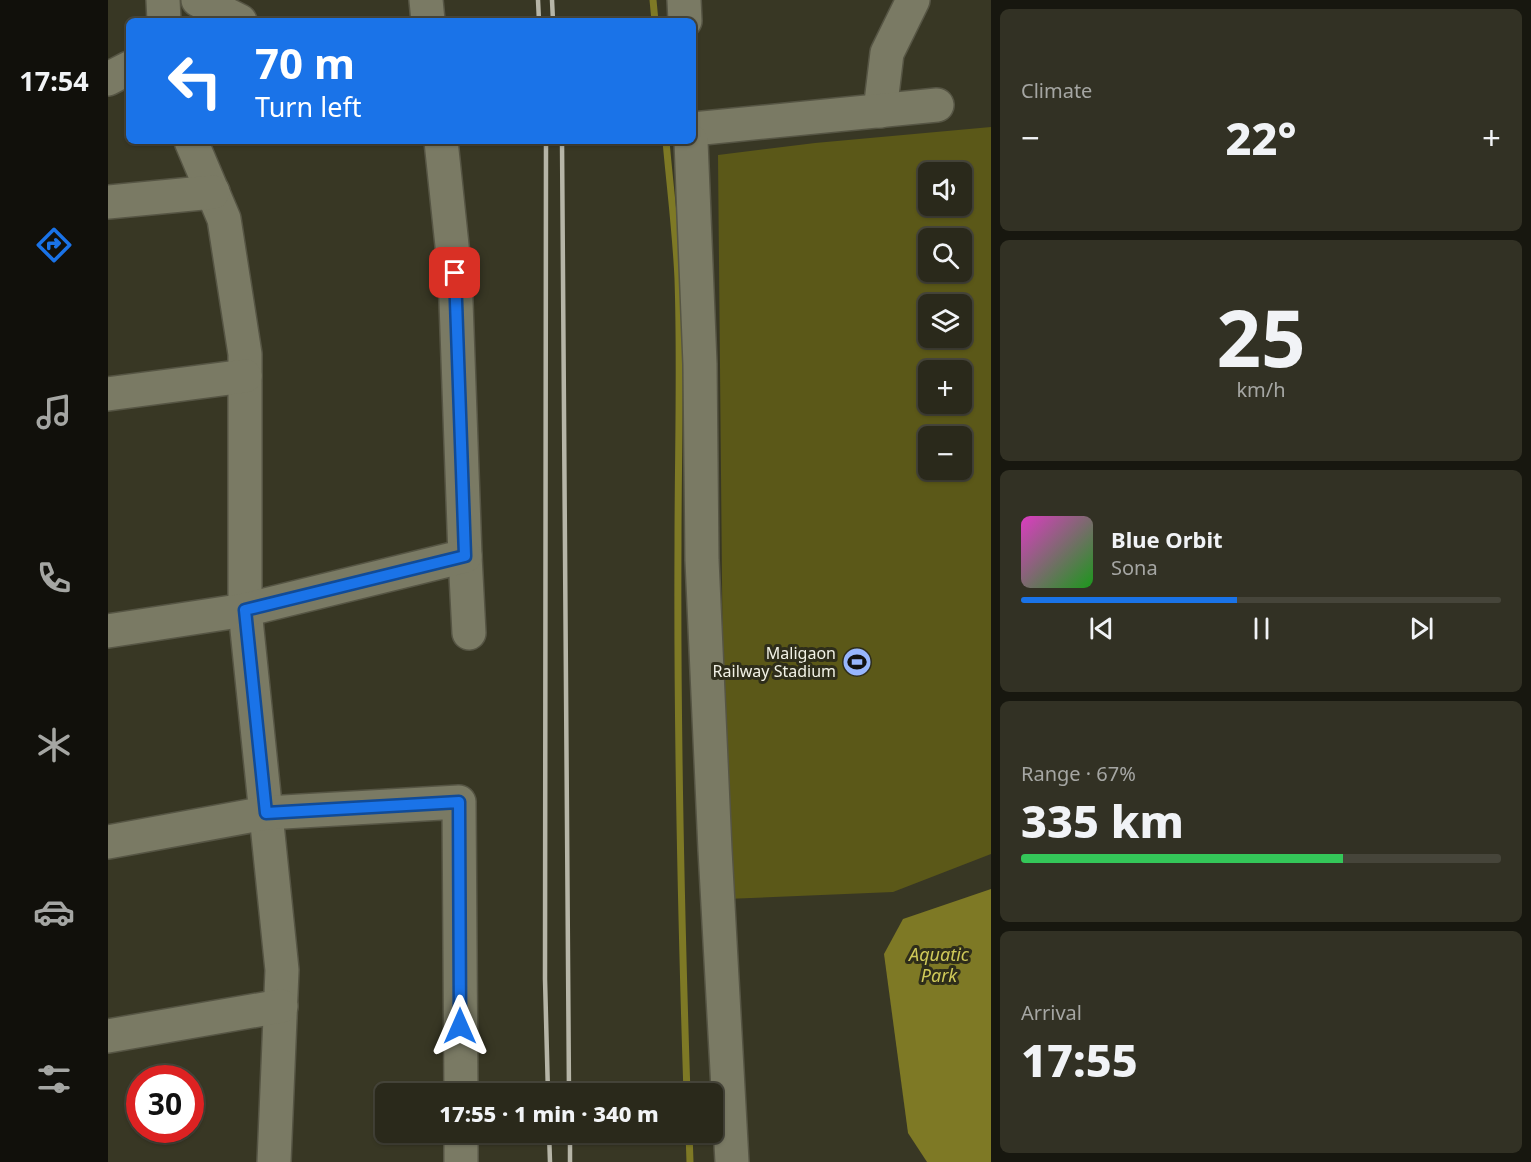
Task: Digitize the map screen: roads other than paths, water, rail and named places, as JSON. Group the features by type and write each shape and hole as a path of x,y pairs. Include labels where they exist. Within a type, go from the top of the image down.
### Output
{"street":[{"path":"163,0 164,18"},
{"path":"198,0 234,18"},
{"path":"426,0 428,18"},
{"path":"684,0 685,18"},
{"path":"880,111 886,53 913,0"},
{"path":"108,79 126,70"},
{"path":"696,129 937,105"},
{"path":"192,144 224,219 245,354 245,610 282,970 274,1162"},
{"path":"441,144 455,273 469,633"},
{"path":"691,144 700,364 703,583 732,1162"},
{"path":"108,202 213,192"},
{"path":"108,394 245,376"},
{"path":"108,631 245,610 465,556"},
{"path":"108,842 266,813 459,802 461,1083"},
{"path":"108,1036 281,1006"},
{"path":"461,1143 461,1162"}],"water":[{"name":"Aquatic Park","path":"991,889 991,1162 927,1162 908,1133 884,954 903,919"}],"waterway":[{"path":"653,0 655,18"},
{"path":"666,144 676,244 679,312 679,749 687,1083"},
{"path":"689,1143 690,1162"}],"railway":[{"path":"538,0 539,18"},
{"path":"552,0 553,18"},
{"path":"546,144 545,979 548,1083"},
{"path":"562,144 569,1083"},
{"path":"549,1143 550,1162"},
{"path":"570,1143 570,1162"}],"place":[{"name":"Maligaon Railway Stadium","path":"857,662"}]}
